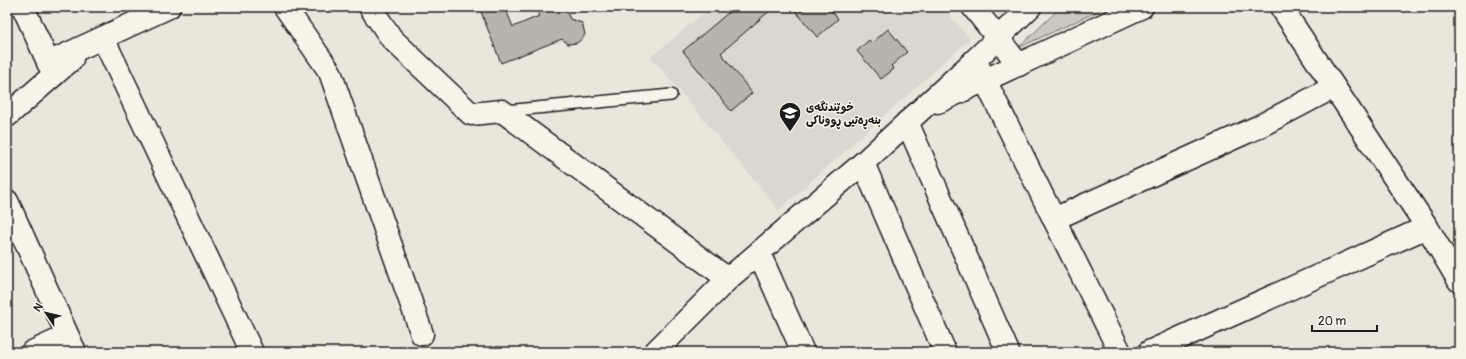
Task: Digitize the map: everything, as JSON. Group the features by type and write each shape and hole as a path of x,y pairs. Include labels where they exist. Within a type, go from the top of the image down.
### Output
{"street":[{"path":"23,7 51,69"},
{"path":"7,116 51,69 96,41 169,7"},
{"path":"285,7 330,72 422,334"},
{"path":"370,7 392,38 470,114 502,111 728,279"},
{"path":"973,7 1019,65"},
{"path":"655,352 728,279 863,163 1030,7"},
{"path":"915,115 1142,7"},
{"path":"1281,7 1427,227 1459,281"},
{"path":"96,41 252,352"},
{"path":"975,60 1120,352"},
{"path":"1054,219 1258,128 1334,87"},
{"path":"915,115 1008,352"},
{"path":"863,163 945,352"},
{"path":"7,201 71,344 32,352"},
{"path":"1149,352 1427,227"},
{"path":"759,253 803,352"}],"lane":[{"path":"502,111 671,95"}],"shaded area":[{"name":"خوێندنگەی بنەڕەتیی ڕووناکی","path":"711,7 942,7 970,39 779,210 651,57"},
{"path":"1061,7 1107,7 1018,48"}],"building":[{"path":"479,7 505,7 513,27 539,16 535,7 565,7 570,19 582,23 585,34 577,43 568,44 562,39 501,63"},
{"path":"735,7 774,7 721,53 752,93 731,111 683,51"},
{"path":"792,7 829,7 838,19 817,37"},
{"path":"888,29 907,52 891,66 894,69 881,79 857,51 869,40 872,43"}],"place":[{"name":"خوێندنگەی بنەڕەتیی ڕووناکی","path":"790,132"}]}
